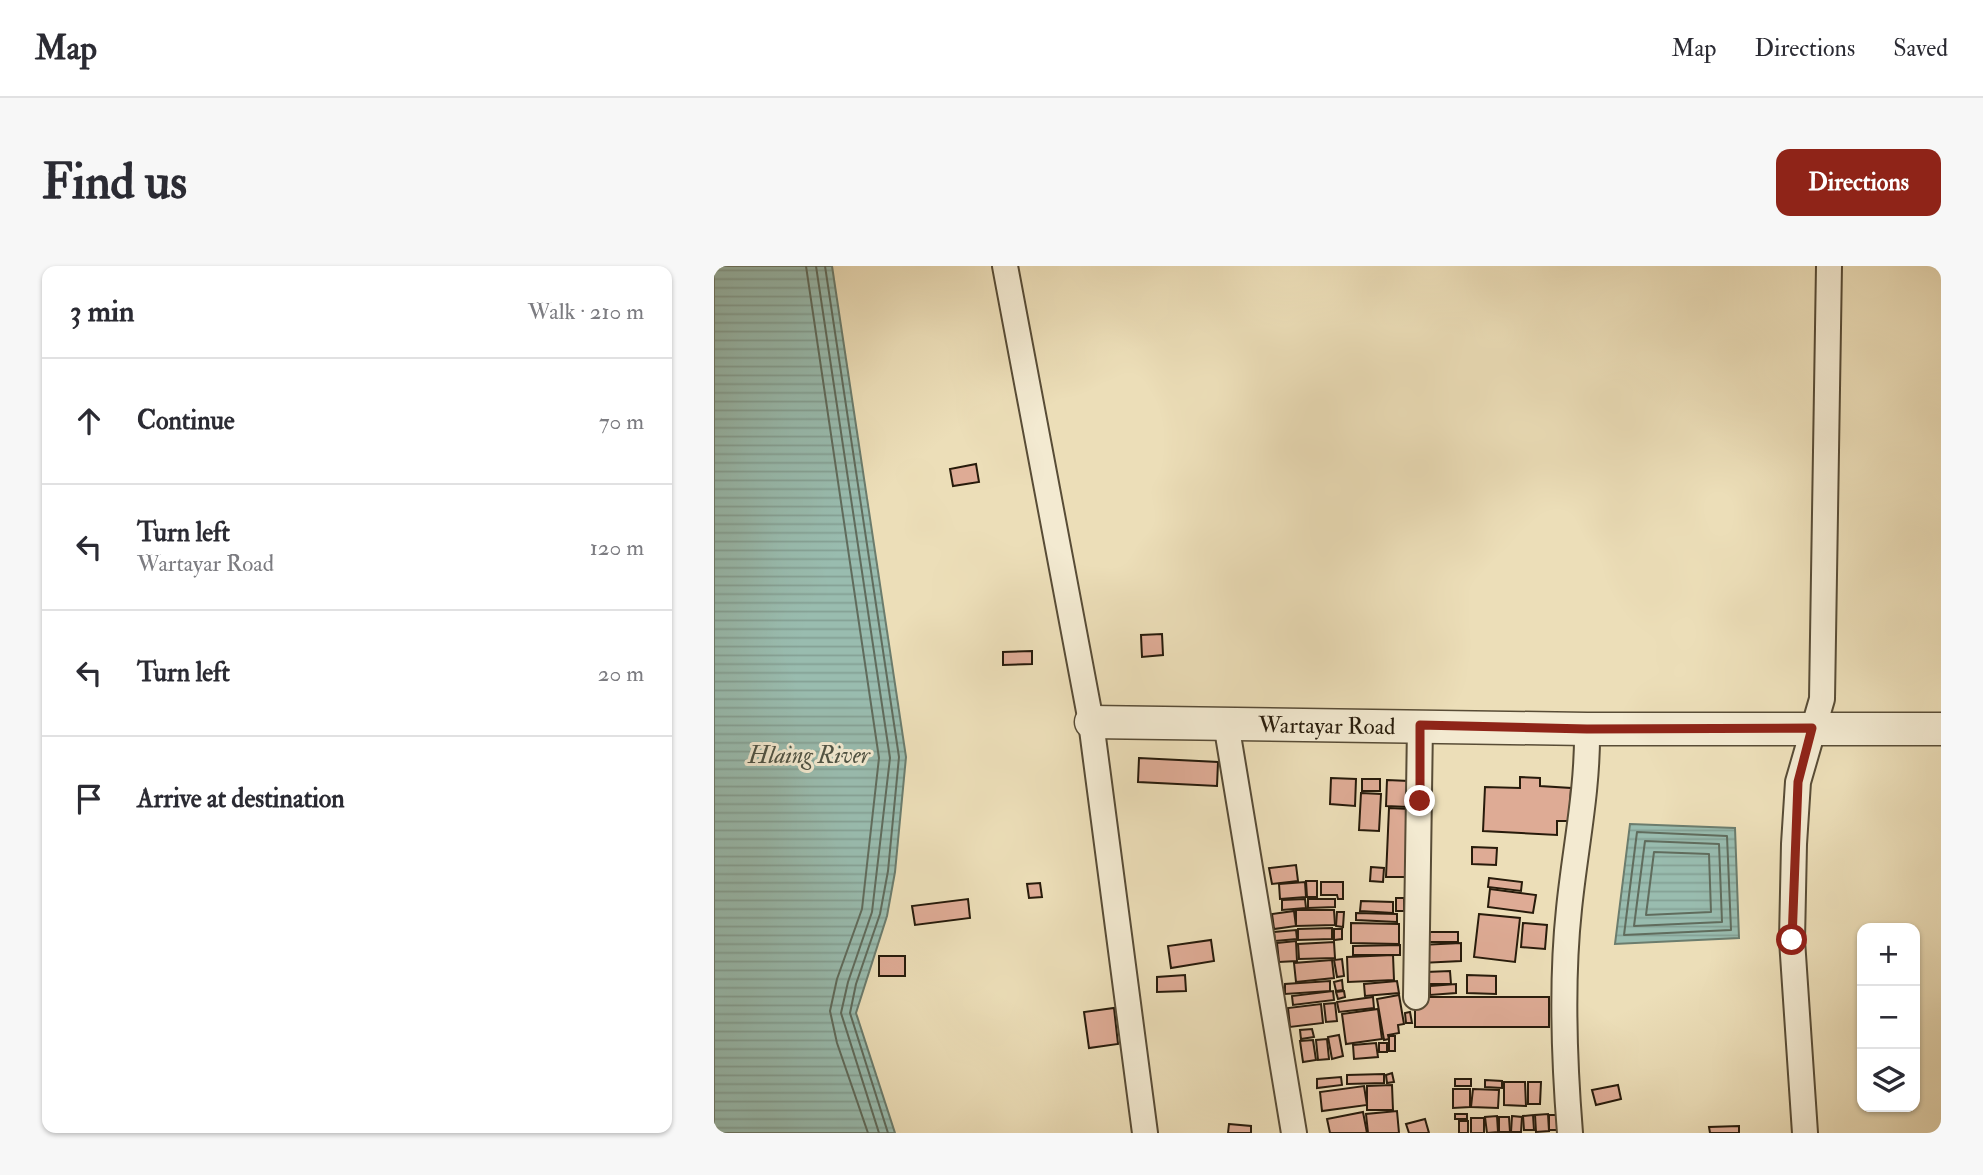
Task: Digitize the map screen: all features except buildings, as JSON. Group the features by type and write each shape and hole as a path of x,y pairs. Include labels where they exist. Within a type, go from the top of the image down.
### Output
{"street":[{"path":"1005,266 1091,722 1145,1133"},
{"path":"1805,1133 1792,927 1798,782 1822,699 1829,266"},
{"name":"Wartayar Road","path":"1091,722 1587,729 1941,729"},
{"path":"1226,723 1294,1133"},
{"path":"1416,997 1420,725"},
{"path":"1570,1133 1564,1002 1568,913 1588,772 1587,729"}],"water":[{"name":"Hlaing River","path":"714,266 832,266 906,757 895,872 887,916 856,1013 895,1133 714,1133"},
{"path":"1630,824 1735,828 1739,938 1615,944"}],"route":[{"path":"1420,801 1420,725 1587,729 1812,728 1798,782 1792,940"}]}
